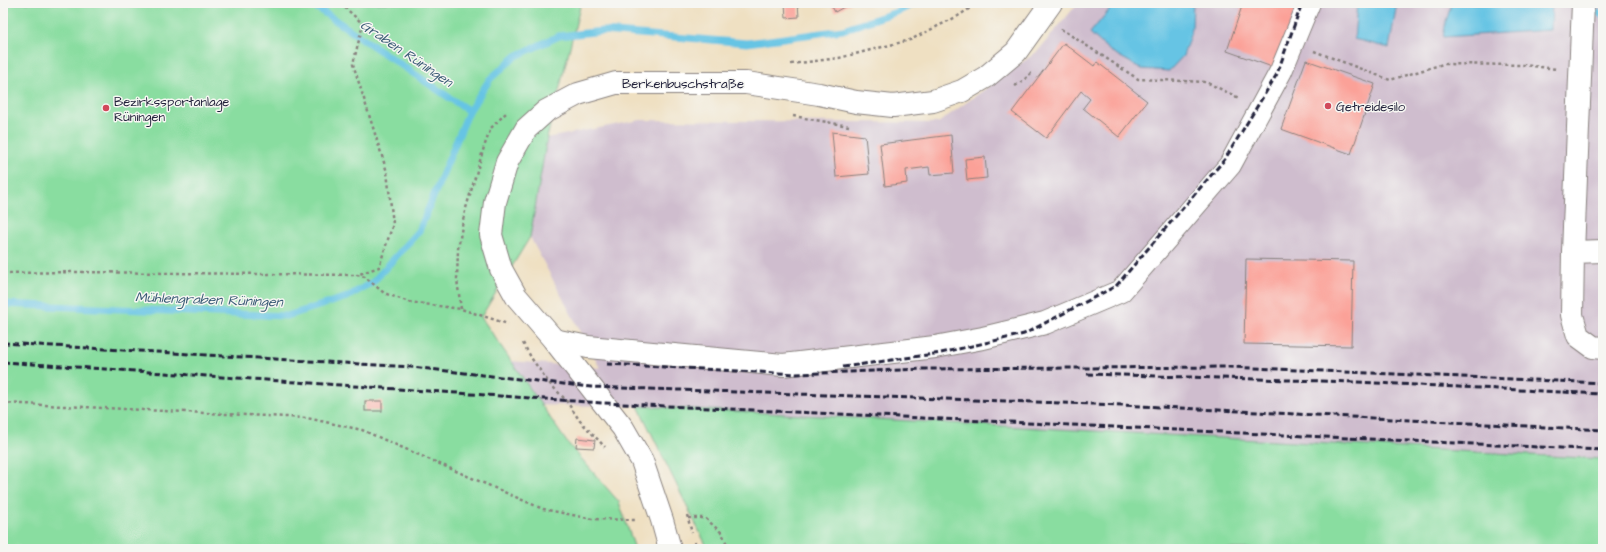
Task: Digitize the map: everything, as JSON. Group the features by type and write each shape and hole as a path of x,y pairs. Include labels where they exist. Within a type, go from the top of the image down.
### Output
{"street":[{"path":"554,340 588,347 783,365 935,347 983,338 1045,323 1122,291 1230,165 1281,71 1309,3"},
{"path":"1583,3 1579,73 1572,315 1578,336 1594,347 1603,348"},
{"name":"Berkenbuschstraße","path":"670,549 642,461 624,428 554,340 516,296 501,269 491,234 495,202 507,162 526,130 546,111 578,94 616,83 746,83 819,94 856,102 893,106 933,101 962,91 986,77 1016,52 1047,10"},
{"path":"1573,252 1603,251"}],"path":[{"path":"340,3 363,24 353,64 387,172 393,224 379,267 357,275"},
{"path":"1047,10 1138,80 1206,82 1262,108"},
{"path":"1293,44 1390,80 1443,64 1524,65 1579,73"},
{"path":"1012,88 1024,80 1033,70"},
{"path":"790,115 853,127"},
{"path":"3,273 78,272 357,275 365,277 384,294 409,302 461,309 514,326"},
{"path":"521,340 549,383 565,399 580,421 607,449"},
{"path":"3,402 307,418 362,430 543,510 592,519 662,520 705,518 722,533 729,549"}],"shaded area":[{"path":"1078,3 1603,3 1603,459 638,406 487,405 3,329 472,358 600,368 530,237 547,138 640,120 938,123 1038,51"}],"green space":[{"path":"3,3 581,3 547,138 530,237 481,317 566,441 619,502 635,549 3,549"},
{"path":"638,406 1603,459 1603,549 706,549 706,545"}],"water":[{"path":"1115,3 1193,3 1192,29 1183,56 1169,71 1142,69 1110,51 1090,33"},
{"path":"1357,3 1397,3 1389,48 1354,39"},
{"path":"1452,3 1552,3 1551,30 1443,37"}],"building":[{"path":"785,3 798,3 799,17 786,18"},
{"path":"830,3 851,3 835,12"},
{"path":"1243,3 1298,3 1275,68 1227,51"},
{"path":"1064,43 1094,66 1097,62 1147,101 1119,137 1083,108 1090,99 1081,91 1046,138 1012,112"},
{"name":"Getreidesilo","path":"1306,60 1375,84 1351,154 1281,129"},
{"path":"832,132 865,136 869,174 836,177"},
{"path":"951,135 954,173 930,175 929,167 906,170 907,183 885,186 880,144"},
{"path":"985,157 987,178 967,180 965,159"},
{"path":"1246,259 1353,261 1351,346 1244,344"},
{"path":"365,401 382,401 382,411 365,411"},
{"path":"577,438 595,440 594,448 576,447"}],"waterway":[{"name":"Graben Rüningen","path":"310,3 469,111"},
{"name":"Mühlengraben Rüningen","path":"3,304 287,316 347,297 373,282 419,231 469,111 490,79 516,56 559,36 603,31 747,43 843,30 899,11 915,3"},
{"name":"Mühlengraben Rüningen","path":"1570,3 1603,15"}],"railway":[{"path":"843,367 941,353 1024,334 1116,286 1225,159 1277,74 1302,3"},
{"path":"3,343 411,367 591,387 1122,405 1603,430"},
{"path":"3,362 603,403 1603,450"},
{"path":"607,364 796,374 924,369 1229,367 1603,383"},
{"path":"1087,374 1356,382 1603,394"}],"place":[{"name":"Getreidesilo","path":"1328,106"},
{"name":"Bezirkssportanlage Rüningen","path":"106,108"}]}
